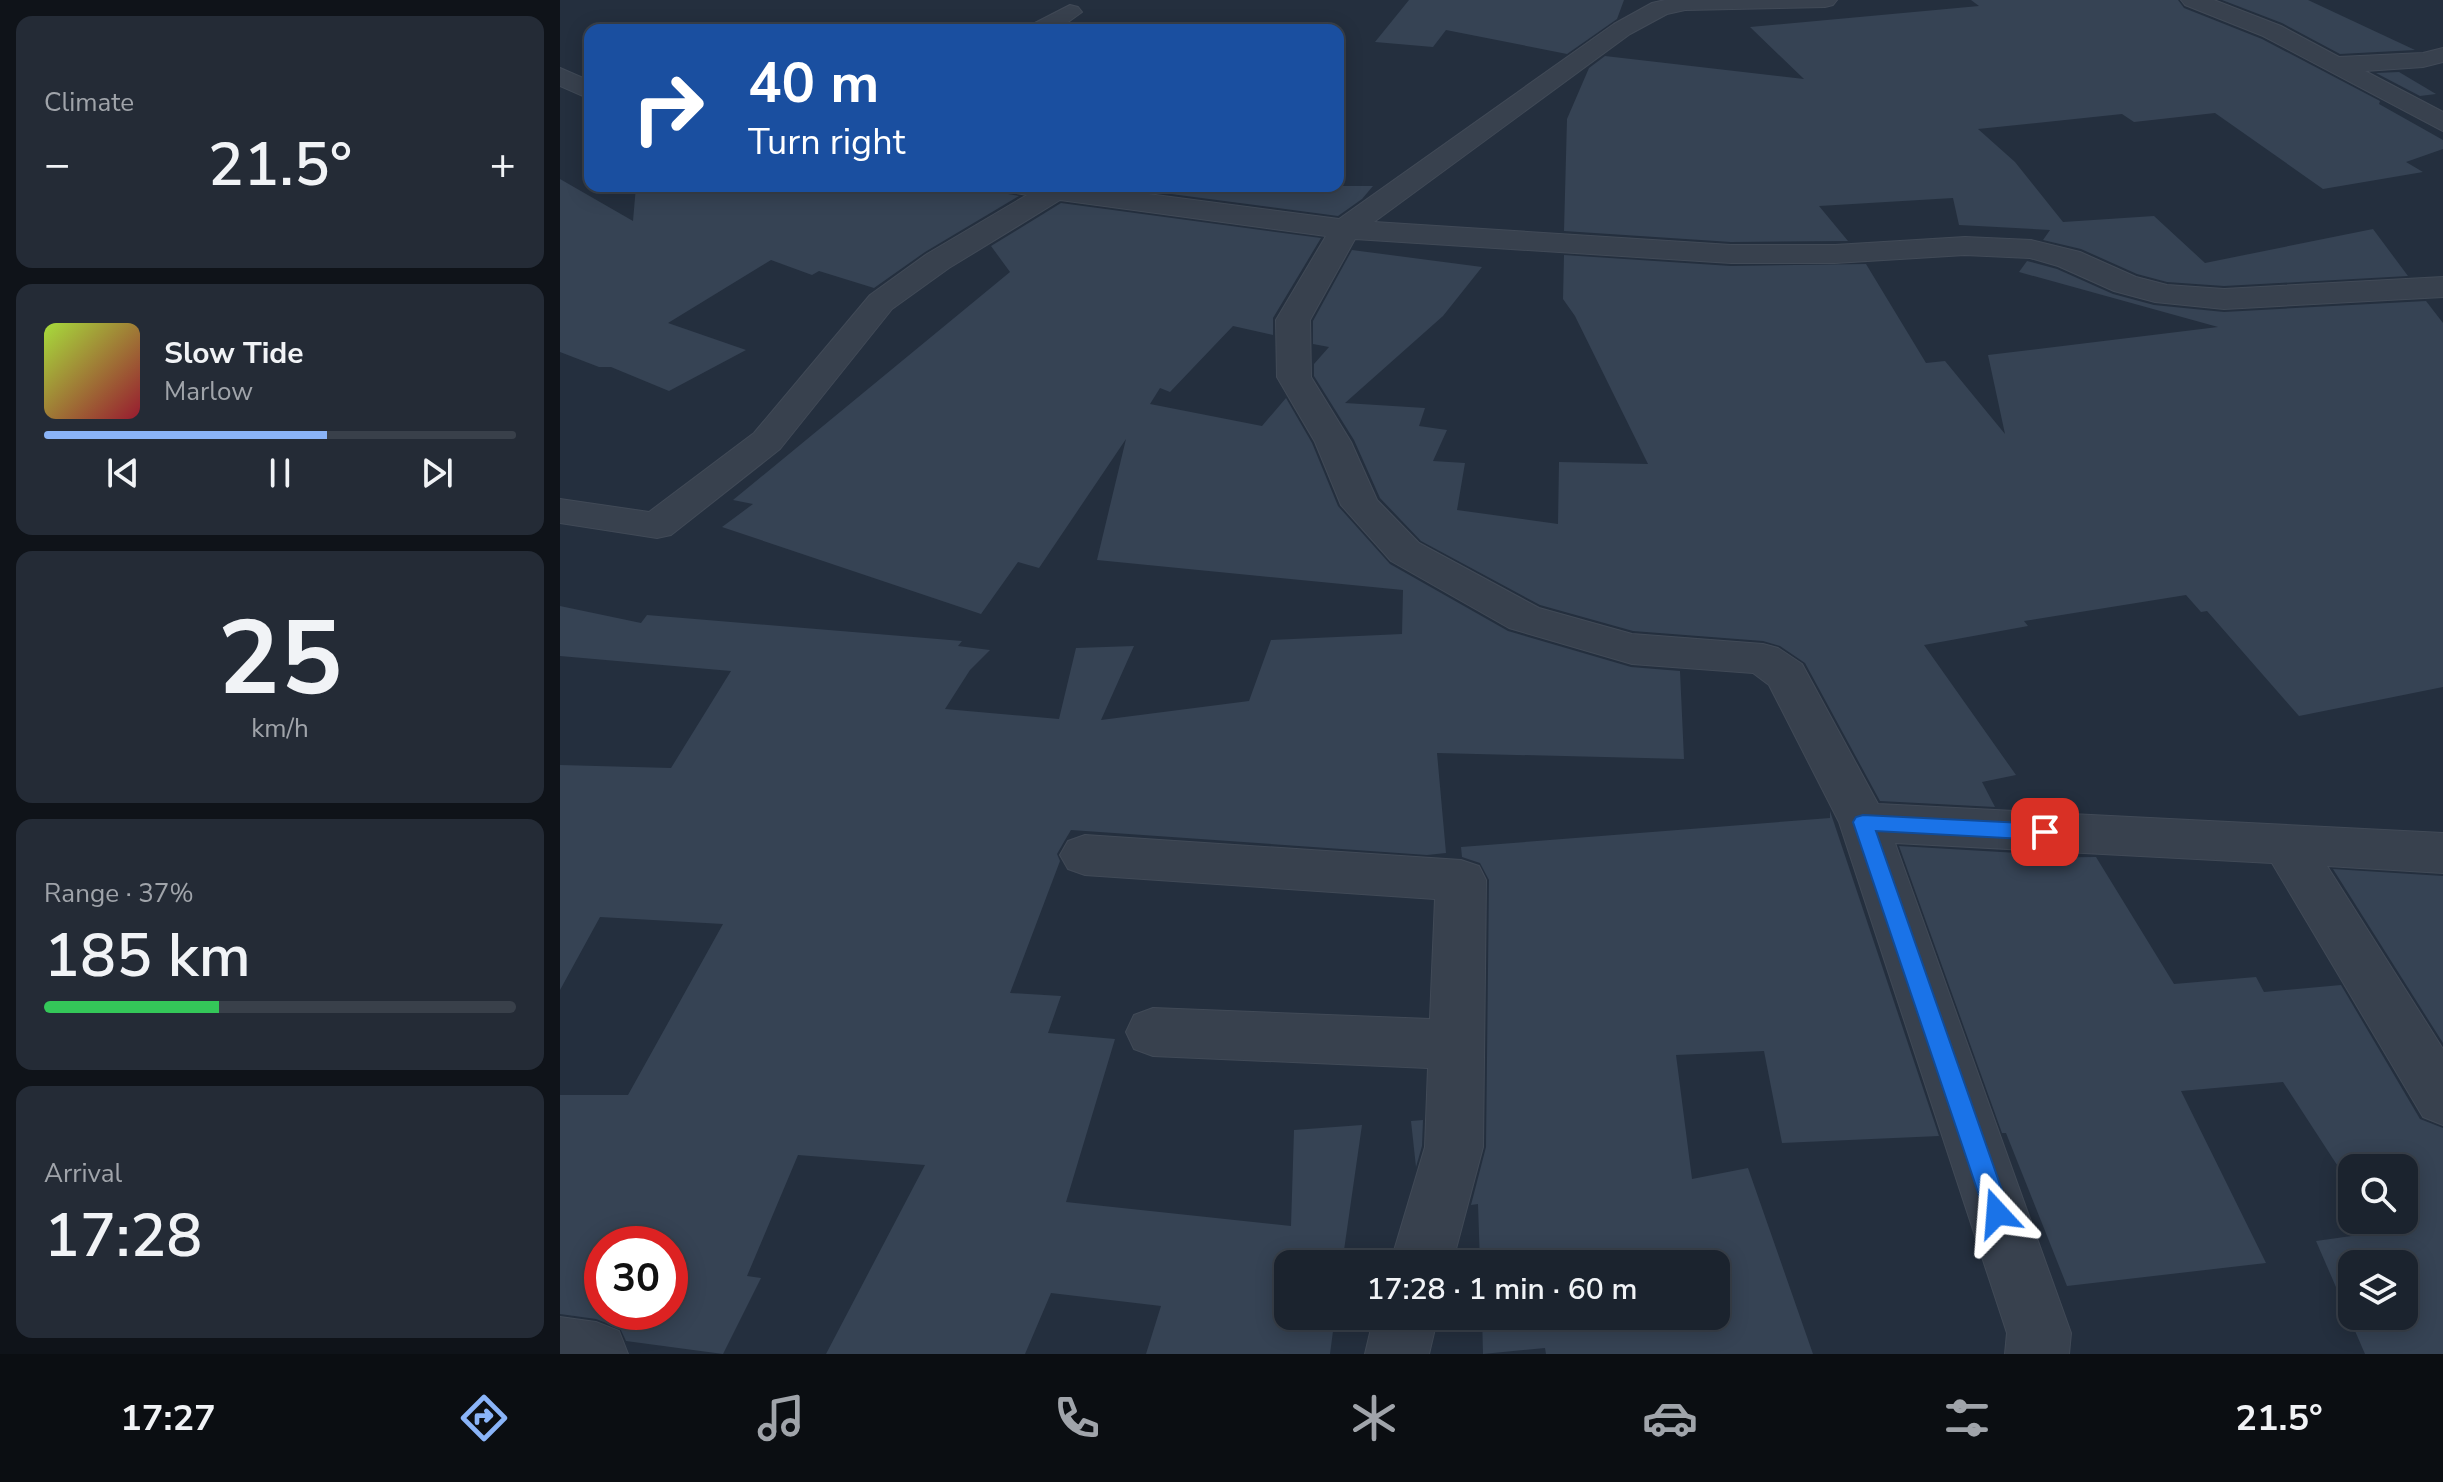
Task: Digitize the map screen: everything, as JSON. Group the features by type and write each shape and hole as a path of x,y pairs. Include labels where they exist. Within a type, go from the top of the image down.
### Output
{"street":[{"path":"1825,0 1665,3 1622,29 1345,229 1293,320 1294,377 1333,442 1360,505 1405,552 1524,618 1632,649 1763,659 1786,675 1863,822 2039,1333 2037,1354"},
{"path":"2193,0 2272,31 2443,123"},
{"path":"1050,24 1070,12"},
{"path":"2332,65 2423,60 2443,55"},
{"path":"560,76 584,88"},
{"path":"560,511 657,526 767,441 881,302 1033,192"},
{"path":"1060,192 1345,229 1731,254 1835,254 1965,246 2031,249 2069,259 2125,284 2166,295 2224,299 2443,287"},
{"path":"1863,822 2443,853"},
{"path":"2287,845 2443,1099"},
{"path":"1085,855 1461,880 1454,1147 1425,1250"},
{"path":"1153,1032 1459,1045"},
{"path":"1397,1354 1403,1330"},
{"path":"560,1349 596,1354"}],"building":[{"path":"1409,0 1624,0 1617,19 1567,54 1446,30 1433,47 1375,42"},
{"path":"1971,0 2178,0 2184,8 2262,39 2380,101 2379,104 2443,140 2443,149 2406,162 2423,172 2323,189 2215,113 2134,122 2122,114 1978,129 2015,162 2063,222 2154,216 2205,263 2373,229 2408,276 2224,286 2167,282 2137,274 2081,249 2043,240 2050,230 1959,225 1953,198 1819,206 1848,241 1731,242 1564,231 1567,119 1589,68 1605,56 1804,79 1750,27 1979,6"},
{"path":"2222,0 2308,0 2415,50 2340,54 2282,23"},
{"path":"2399,72 2436,94 2420,96 2376,73"},
{"path":"560,179 633,221 635,192 1007,192 1019,196 925,252 874,288 819,271 812,275 771,260 668,323 746,350 669,391 611,367 599,367 560,352"},
{"path":"1344,186 1373,186 1362,199 1338,216 1156,192 1344,192"},
{"path":"1061,203 1321,238 1273,318 1273,335 1233,326 1170,392 1160,388 1150,404 1262,426 1286,398 1312,443 1338,506 1390,564 1508,631 1631,667 1680,671 1684,759 1437,753 1446,853 1427,855 1071,830 1057,854 1060,861 1010,993 1061,996 1048,1033 1115,1039 1066,1202 1291,1226 1294,1130 1362,1125 1344,1250 1274,1250 1274,1330 1333,1330 1330,1354 1146,1354 1161,1306 1051,1293 1025,1354 826,1354 925,1165 798,1155 747,1276 761,1278 723,1354 626,1341 621,1330 688,1330 688,1226 584,1226 584,1317 560,1314 560,1095 628,1095 723,924 600,917 560,990 560,765 671,768 731,671 560,656 560,606 641,623 647,615 962,641 958,646 990,650 970,670 945,709 1059,719 1076,648 1134,646 1101,720 1249,701 1271,640 1402,634 1403,590 1097,560 1126,439 1039,568 1018,562 981,614 722,527 753,504 733,500 1010,272 991,246"},
{"path":"1352,250 1482,267 1443,316 1345,403 1425,408 1419,426 1447,430 1433,461 1465,463 1457,510 1558,524 1559,462 1648,464 1575,316 1563,299 1564,255 1731,266 1866,264 1926,363 1945,361 2005,434 1988,355 2218,327 2019,272 2027,261 2057,269 2113,294 2154,305 2224,312 2426,301 2443,323 2443,687 2299,716 2207,611 2201,612 2186,595 2024,621 2028,626 1924,645 2016,775 1982,782 1995,807 1880,801 1805,663 1780,646 1763,641 1633,631 1540,605 1421,541 1380,498 1354,440 1314,376 1314,364 1329,347 1313,344 1313,321"},
{"path":"1830,811 1939,1136 1782,1143 1764,1051 1676,1055 1692,1179 1748,1168 1813,1354 1546,1354 1545,1348 1483,1354 1482,1330 1730,1330 1730,1250 1480,1250 1478,1204 1471,1205 1486,1147 1489,880 1480,863 1462,857 1461,847 1830,818"},
{"path":"1899,846 2018,853 2021,858 2096,857 2174,984 2256,977 2264,992 2341,985 2420,1119 2443,1128 2443,1354 2365,1354 2355,1330 2418,1330 2418,1250 2338,1250 2338,1292 2316,1241 2366,1234 2418,1234 2418,1154 2338,1154 2338,1166 2283,1082 2181,1091 2266,1263 2067,1286 2006,1133 2002,1133"},
{"path":"2333,869 2443,876 2443,1043"},
{"path":"1423,1120 1422,1146 1416,1167 1411,1121"}],"route":[{"path":"1997,1213 1863,822 2045,832"}]}
